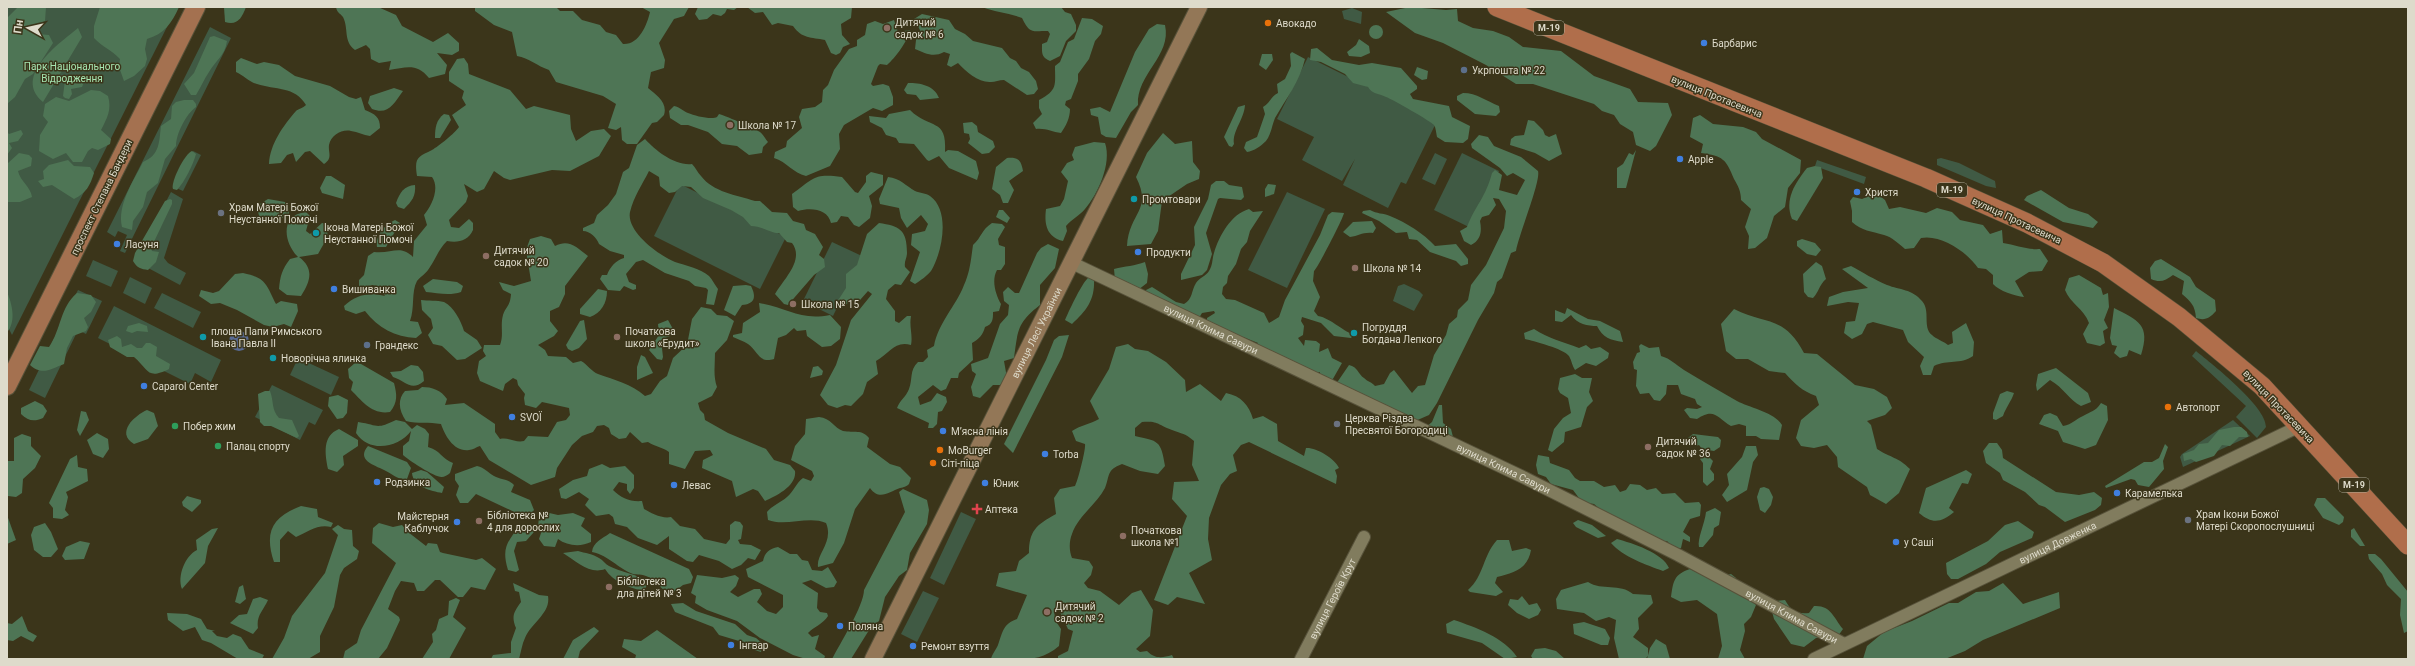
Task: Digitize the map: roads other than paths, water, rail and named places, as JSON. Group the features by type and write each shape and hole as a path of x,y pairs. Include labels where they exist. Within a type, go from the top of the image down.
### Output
{"highway":[{"name":"вулиця Протасевича","path":"1497,7 1926,178 2027,223 2103,263 2226,354 2262,386 2408,545"}],"main road":[{"name":"проспект Степана Бандери","path":"7,386 196,7"},
{"name":"вулиця Лесі Українки","path":"873,659 1199,7"}],"street":[{"name":"вулиця Клима Савури","path":"1072,263 1525,478 1678,555 1844,644"},
{"name":"вулиця Довженка","path":"1814,659 2300,426"},
{"name":"вулиця Героїв Крут","path":"1301,659 1364,537"}],"water":[{"path":"239,331 246,334 249,341 246,348 239,351 232,348 229,341 232,334"}],"place":[{"name":"Авокадо","path":"1268,23"},
{"name":"Дитячий садок № 6","path":"887,28"},
{"name":"Барбарис","path":"1704,43"},
{"name":"Укрпошта № 22","path":"1464,70"},
{"name":"Школа № 17","path":"730,125"},
{"name":"Apple","path":"1680,159"},
{"name":"Христя","path":"1857,192"},
{"name":"Промтовари","path":"1134,199"},
{"name":"Храм Матері Божої Неустанної Помочі","path":"221,213"},
{"name":"Ікона Матері Божої Неустанної Помочі","path":"316,233"},
{"name":"Ласуня","path":"117,244"},
{"name":"Продукти","path":"1138,252"},
{"name":"Дитячий садок № 20","path":"486,256"},
{"name":"Школа № 14","path":"1355,268"},
{"name":"Вишиванка","path":"334,289"},
{"name":"Школа № 15","path":"793,304"},
{"name":"Погруддя Богдана Лепкого","path":"1354,333"},
{"name":"площа Папи Римського Івана Павла ІІ","path":"203,337"},
{"name":"Початкова школа «Ерудит»","path":"617,337"},
{"name":"Грандекс","path":"367,345"},
{"name":"Новорічна ялинка","path":"273,358"},
{"name":"Caparol Center","path":"144,386"},
{"name":"Автопорт","path":"2168,407"},
{"name":"SVOЇ","path":"512,417"},
{"name":"Церква Різдва Пресвятої Богородиці","path":"1337,424"},
{"name":"Побер жим","path":"175,426"},
{"name":"Мʼясна лінія","path":"943,431"},
{"name":"Палац спорту","path":"218,446"},
{"name":"Дитячий садок № 36","path":"1648,447"},
{"name":"MoBurger","path":"940,450"},
{"name":"Torba","path":"1045,454"},
{"name":"Сіті-піца","path":"933,463"},
{"name":"Родзинка","path":"377,482"},
{"name":"Юник","path":"985,483"},
{"name":"Левас","path":"674,485"},
{"name":"Карамелька","path":"2117,493"},
{"name":"Аптека","path":"977,509"},
{"name":"Храм Ікони Божої Матері Скоропослушниці","path":"2188,520"},
{"name":"Бібліотека № 4 для дорослих","path":"479,521"},
{"name":"Майстерня Каблучок","path":"457,522"},
{"name":"Початкова школа №1","path":"1123,536"},
{"name":"у Саші","path":"1896,542"},
{"name":"Бібліотека дла дітей № 3","path":"609,587"},
{"name":"Дитячий садок № 2","path":"1047,612"},
{"name":"Поляна","path":"840,626"},
{"name":"Інгвар","path":"731,645"},
{"name":"Ремонт взуття","path":"913,646"}],"park label":[{"name":"Парк Національного Відродження","path":"72,72"}]}
